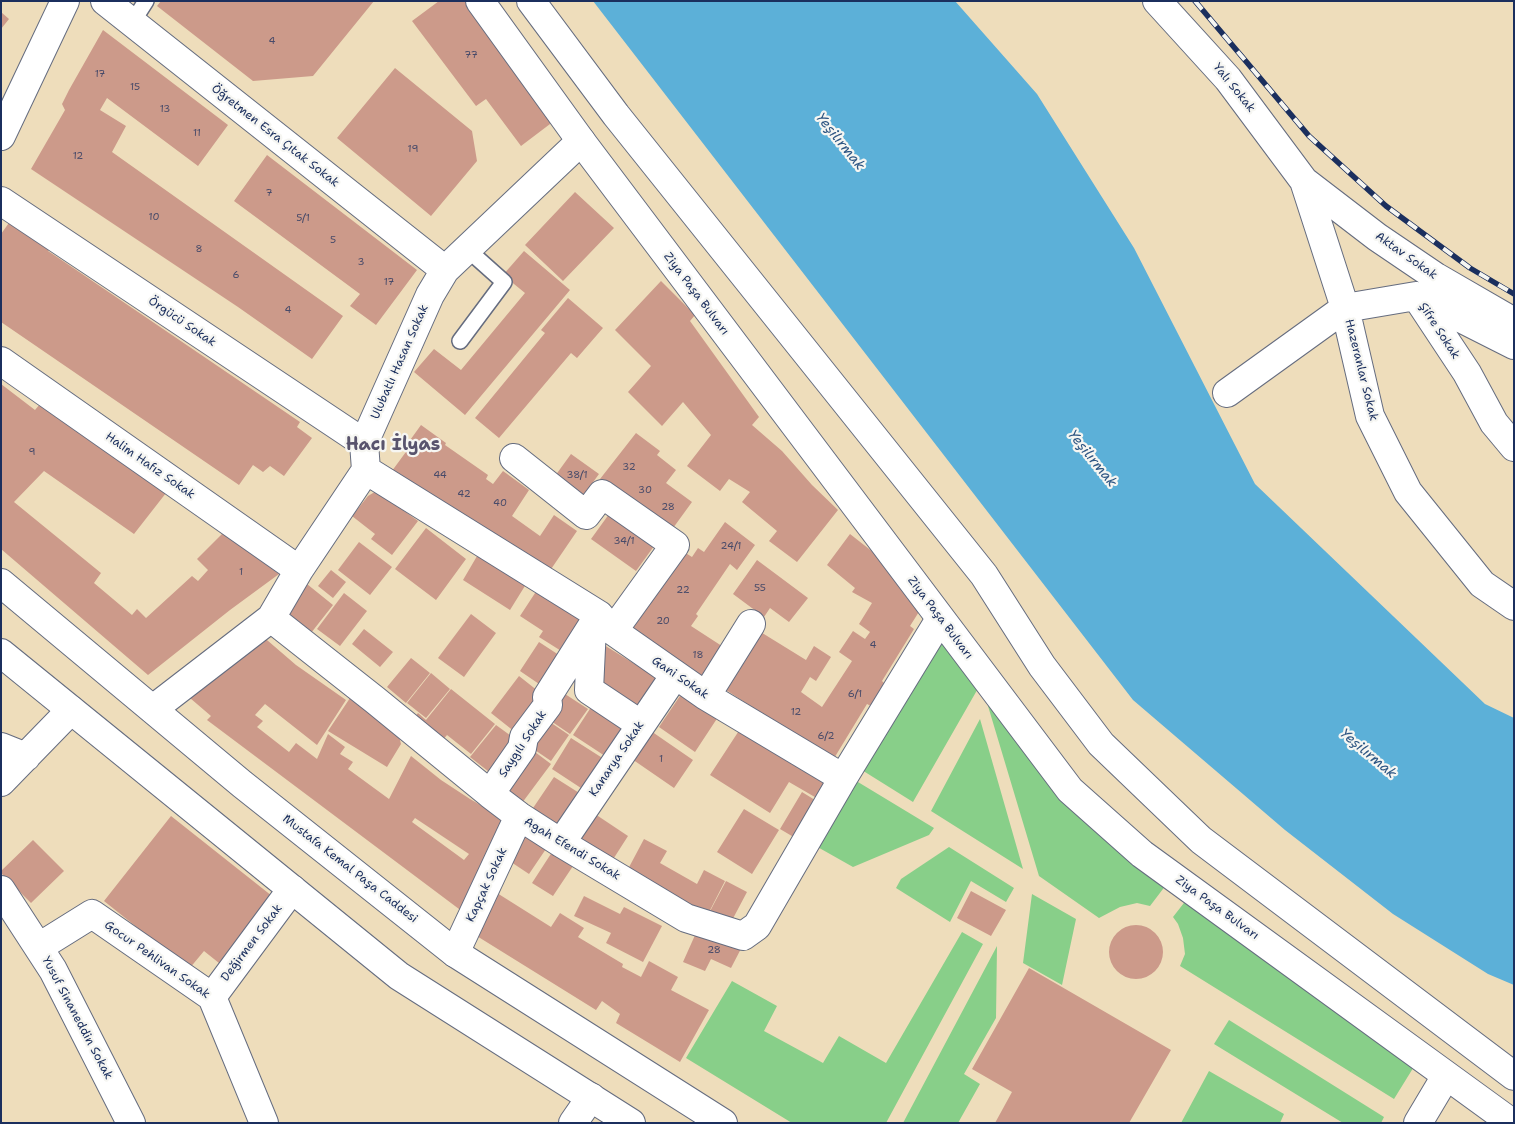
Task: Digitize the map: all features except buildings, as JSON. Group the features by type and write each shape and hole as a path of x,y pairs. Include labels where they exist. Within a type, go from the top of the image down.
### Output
{"street":[{"path":"1,136 65,1"},
{"name":"Öğretmen Esra Çıtak Sokak","path":"105,1 139,12 445,270"},
{"name":"Ziya Paşa Bulvarı","path":"480,1 581,141 1070,790 1142,854 1512,1123"},
{"path":"531,1 616,115 984,575 1042,666 1101,744 1201,840 1514,1076"},
{"name":"Yalı Sokak","path":"1157,1 1228,79 1304,181"},
{"name":"Ulubatlı Hasan Sokak","path":"366,470 364,443 430,295 445,270 581,141"},
{"name":"Hazeranlar Sokak","path":"1304,181 1345,308 1370,416 1408,492 1482,584 1514,606"},
{"name":"Aktav Sokak","path":"1304,181 1377,236 1436,277 1514,322"},
{"name":"Örgücü Sokak","path":"1,201 364,443"},
{"path":"1416,296 1514,345"},
{"name":"Şifre Sokak","path":"1227,393 1345,308 1416,296 1467,374 1494,423 1514,447"},
{"name":"Halim Hafız Sokak","path":"1,361 299,570"},
{"name":"Saygılı Sokak","path":"490,794 522,748 524,737 548,705 547,697 601,624 675,545 602,494 586,515 514,458"},
{"path":"153,709 271,618 299,570 366,470"},
{"name":"Gani Sokak","path":"366,470 601,624 706,696 843,778"},
{"name":"Mustafa Kemal Paşa Caddesi","path":"1,583 242,784 455,953 723,1123"},
{"name":"Agah Efendi Sokak","path":"271,618 519,816 686,918 743,936 757,926 843,778"},
{"path":"843,778 940,619"},
{"path":"601,624 589,690 640,724"},
{"path":"706,696 751,624"},
{"path":"1,653 399,976 631,1123"},
{"name":"Kanarya Sokak","path":"561,843 674,675"},
{"path":"1,782 14,752 71,710"},
{"name":"Kapçak Sokak","path":"455,953 519,816"},
{"name":"Değirmen Sokak","path":"212,997 292,889"},
{"name":"Yusuf Sinaneddin Sokak","path":"1,890 54,970 131,1123"},
{"name":"Gocur Pehlivan Sokak","path":"38,947 92,914 212,997 264,1123"},
{"path":"1418,1123 1446,1076"},
{"path":"573,1123 591,1097"}],"lane":[{"path":"460,341 504,282 467,249"}],"green space":[{"path":"938,635 980,685 913,802 857,767"},
{"path":"993,704 1166,885 1150,906 1137,903 1120,907 1099,918 1039,876 988,706"},
{"path":"980,719 1023,869 931,811"},
{"path":"853,779 934,828 929,835 853,867 814,845"},
{"path":"949,847 1014,888 1006,902 971,881 950,922 896,888 901,879"},
{"path":"1032,894 1076,919 1062,985 1023,963"},
{"path":"1187,899 1415,1065 1394,1099 1180,966 1185,954 1183,938 1178,924 1173,917"},
{"path":"962,932 983,944 886,1123 792,1123 686,1058 732,981 777,1006 764,1031 823,1063 839,1036 886,1063"},
{"path":"997,946 996,1018 964,1074 980,1084 958,1123 903,1123"},
{"path":"1229,1020 1384,1117 1381,1123 1343,1123 1214,1044"},
{"path":"1209,1071 1284,1114 1280,1123 1181,1123"}],"water":[{"name":"Yeşilırmak","path":"593,1 955,1 1037,94 1134,248 1255,484 1485,704 1514,718 1514,985 1488,974 1393,914 1285,830 1133,700"}],"railway":[{"path":"1195,1 1309,136 1386,206 1470,268 1514,294"}],"district":[{"name":"Hacı İlyas","path":"393,445"}]}
